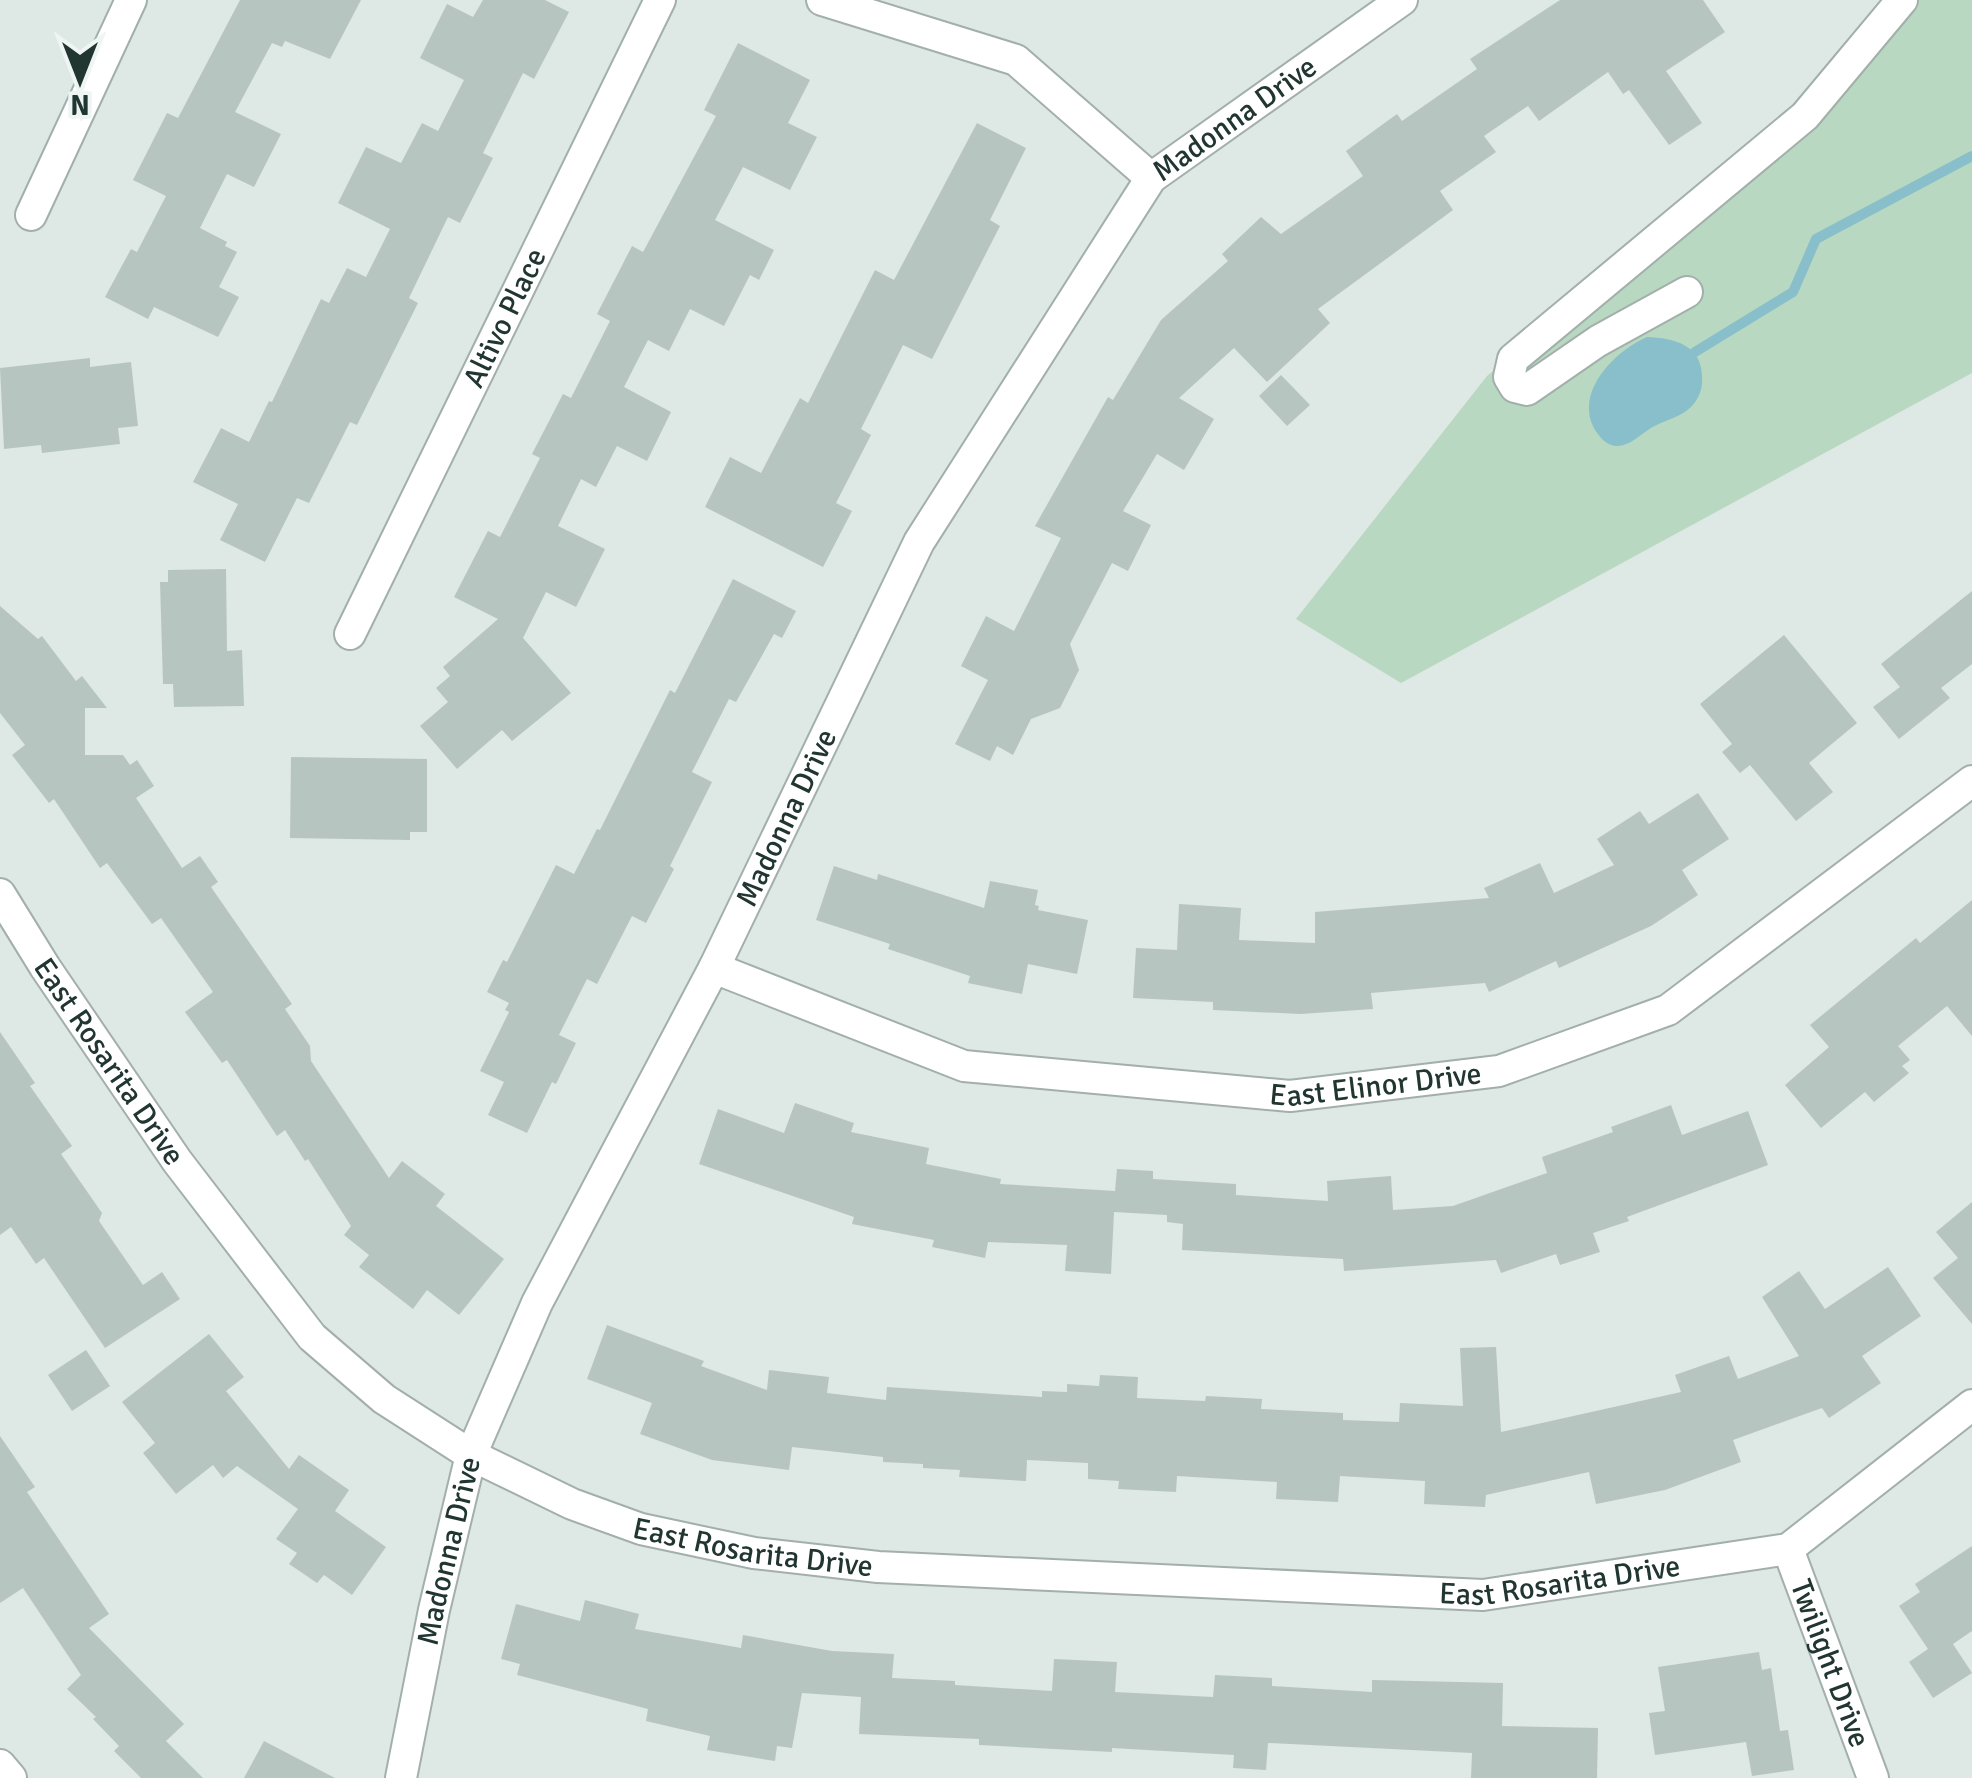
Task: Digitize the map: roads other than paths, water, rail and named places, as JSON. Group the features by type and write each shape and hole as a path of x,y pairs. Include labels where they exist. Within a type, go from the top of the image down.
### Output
{"street":[{"path":"31,215 131,0"},
{"name":"Altivo Place","path":"350,634 660,0"},
{"path":"822,0 1016,60 1151,178"},
{"name":"Madonna Drive","path":"401,1778 434,1610 471,1455 537,1302 714,968 919,542 1151,178 1402,0"},
{"path":"1687,292 1598,341 1527,390 1515,387 1510,377 1513,359 1805,116 1902,0"},
{"name":"East Elinor Drive","path":"714,968 964,1066 1290,1096 1499,1071 1668,1010 1972,781"},
{"name":"East Rosarita Drive","path":"0,894 177,1161 312,1336 384,1399 471,1455 572,1504 641,1529 754,1553 878,1567 1483,1595 1788,1549"},
{"path":"1788,1549 1972,1404"},
{"name":"Twilight Drive","path":"1788,1549 1873,1778"},
{"path":"0,1765 11,1778"}],"water":[{"path":"1647,337 1667,339 1692,351 1701,366 1700,393 1683,413 1626,444 1611,445 1600,436 1591,419 1592,390 1621,353"}],"waterway":[{"path":"1695,352 1793,292 1816,239 1972,156"}]}
